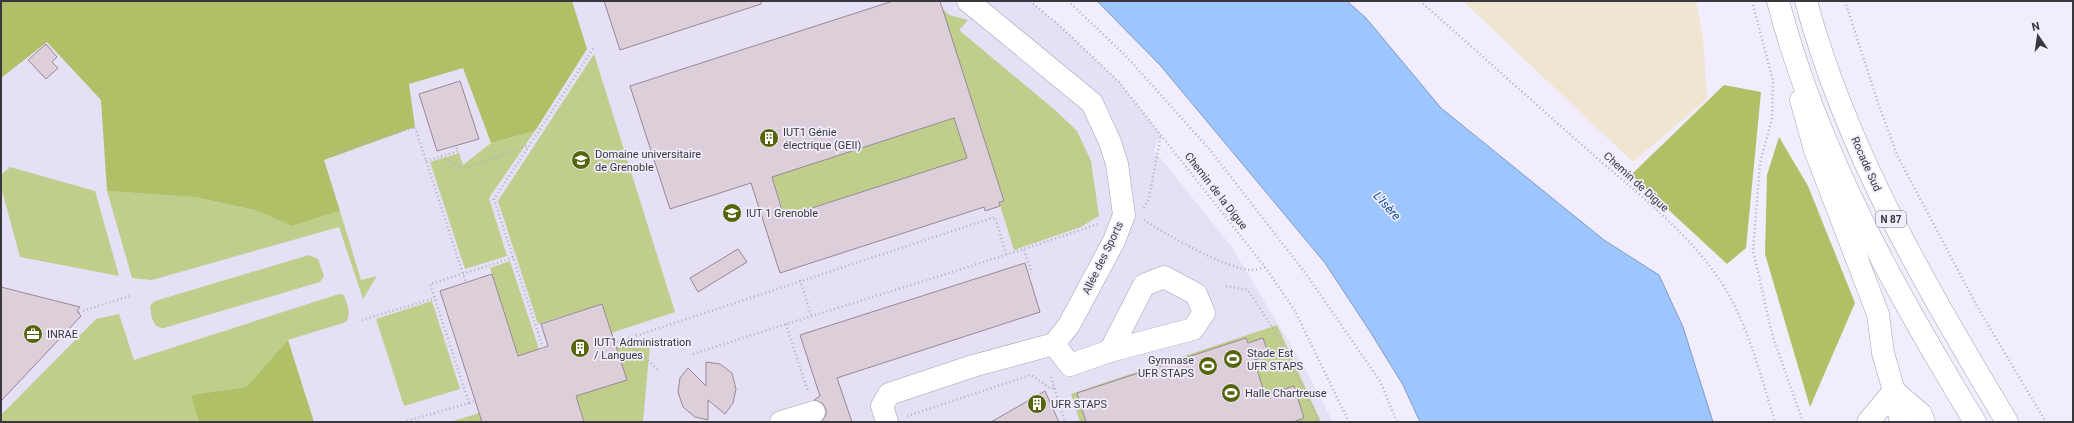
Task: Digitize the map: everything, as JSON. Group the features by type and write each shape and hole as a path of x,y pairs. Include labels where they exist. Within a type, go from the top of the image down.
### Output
{"main road":[{"name":"Allée des Sports","path":"968,1 1092,103 1110,142 1117,164 1129,213 1073,318 1054,344"},
{"name":"N 87","path":"1778,1 1784,27 1822,132 1856,210 1909,311 1974,422"},
{"name":"Rocade Sud","path":"1806,1 1833,83 1878,192 1931,294 2007,422"},
{"path":"1784,27 1815,150 1878,314 1883,353 1901,422"},
{"path":"895,420 882,406 889,394 973,366 1054,344 1070,365 1110,351"},
{"path":"1868,422 1894,391"},
{"path":"1880,422 1894,391"},
{"path":"1894,391 1920,414 1924,422"},
{"path":"781,422 814,412"}],"path":[{"name":"Chemin de la Digue","path":"1030,1 1061,27 1119,82 1266,268 1295,311 1349,422"},
{"path":"1068,1 1126,56 1210,150 1306,274 1375,374 1397,422"},
{"name":"Chemin de Digue","path":"1420,1 1638,194 1673,227 1707,263 1730,296 1743,324 1754,352 1775,422"},
{"path":"1752,1 1773,81 1772,120 1760,163 1753,250 1772,334 1804,422"},
{"path":"1845,1 1878,103 1898,156 1978,308 2046,422"},
{"path":"542,348 494,199 595,46"},
{"path":"328,155 415,127 466,283"},
{"path":"694,354 811,315 1006,254 1024,250 1129,213 1149,198 1161,135"},
{"path":"441,156 463,169 530,145"},
{"path":"426,161 458,151 456,146"},
{"path":"1129,213 1166,235 1231,265 1253,270 1266,268"},
{"path":"617,342 800,280 995,217 1006,254"},
{"path":"1024,250 1032,273"},
{"path":"469,403 430,284 513,258"},
{"path":"800,280 811,315"},
{"path":"1226,286 1248,290 1279,338 1319,422"},
{"path":"79,312 130,296"},
{"path":"362,320 435,298"},
{"path":"786,324 814,412"},
{"path":"624,339 658,370"},
{"path":"1054,344 1049,371 1065,422"},
{"path":"895,420 1031,375 1050,388 1054,388"},
{"path":"407,421 475,401"}],"shaded area":[{"name":"Domaine universitaire de Grenoble","path":"1,1 1030,1 1061,27 1119,82 1161,135 1154,150 1231,246 1306,370 1333,422 1,422"},
{"path":"1463,1 1696,1 1703,38 1707,99 1633,162"}],"green space":[{"path":"1,1 572,1 587,49 535,131 491,143 463,68 409,84 415,127 324,160 340,211 292,226 258,211 195,197 107,191 101,100 47,42 1,78"},
{"path":"942,8 949,15 968,20 959,30 1055,110 1077,131 1091,161 1099,216 1081,227 1014,250 999,202 1004,200"},
{"path":"594,54 675,312 611,333 602,304 538,324 498,201"},
{"path":"1724,85 1761,92 1746,248 1727,264 1631,175"},
{"path":"954,118 967,158 785,217 772,177"},
{"path":"535,131 489,198 507,256 465,269 430,162 459,153 463,165 491,143"},
{"path":"1779,137 1808,186 1855,303 1810,407 1765,254 1767,175"},
{"path":"10,167 95,191 119,276 20,257 1,187 1,175"},
{"path":"107,191 195,197 258,211 292,226 340,211 361,280 377,276 363,299 339,227 152,280 132,278"},
{"path":"309,255 318,259 324,276 320,282 164,328 160,328 153,321 150,306 155,301"},
{"path":"510,261 539,349 518,356 490,268"},
{"path":"339,294 344,295 348,309 349,315 346,322 288,340 246,387 192,395 199,422 1,422 1,415 96,319 119,314 134,360"},
{"path":"432,301 460,389 404,406 376,319"},
{"name":"Stade Est UFR STAPS","path":"1277,325 1321,422 1080,422 1071,394"},
{"path":"638,339 646,340 650,345 643,422 584,422 576,396 616,347"},
{"path":"288,340 314,422 199,422 191,395 246,387"},
{"path":"479,413 482,422 450,422"}],"water":[{"name":"L'Isère","path":"1097,1 1347,1 1366,18 1441,108 1604,240 1659,275 1683,327 1713,422 1420,422 1403,385 1325,263 1160,65"}],"building":[{"path":"604,1 761,1 761,4 620,50"},
{"name":"IUT1 Génie électrique (GEII)","path":"893,1 940,1 1004,201 999,202 1000,206 985,211 984,207 780,273 751,183 670,209 630,86","holes":["954,118 967,158 784,217 772,177"]},
{"path":"46,44 57,57 52,62 58,68 46,79 28,60"},
{"path":"460,81 479,139 437,151 419,94"},
{"path":"738,249 747,262 698,292 690,278"},
{"path":"1025,263 1040,312 837,378 852,422 821,422 826,415 826,409 822,403 814,400 820,396 800,335"},
{"name":"IUT1 Administration / Langues","path":"492,274 518,356 548,346 541,324 602,304 627,380 576,396 584,422 482,422 440,291"},
{"name":"INRAE","path":"1,287 80,307 77,311 81,316 1,401"},
{"name":"Stade Est UFR STAPS","path":"1246,338 1248,343 1263,338 1269,355 1254,360 1265,395 1294,386 1304,418 1293,422 1086,422 1077,393"},
{"path":"706,362 720,364 732,373 736,389 733,403 725,414 708,400 708,420 695,417 683,407 678,392 680,378 688,368 706,386"},
{"name":"UFR STAPS","path":"1045,391 1059,422 991,422"}],"place":[{"name":"IUT1 Génie électrique (GEII)","path":"769,138"},
{"name":"Domaine universitaire de Grenoble","path":"581,160"},
{"name":"IUT 1 Grenoble","path":"732,213"},
{"name":"INRAE","path":"33,334"},
{"name":"IUT1 Administration / Langues","path":"580,348"},
{"name":"Stade Est UFR STAPS","path":"1233,359"},
{"name":"Gymnase UFR STAPS","path":"1208,366"},
{"name":"Halle Chartreuse","path":"1231,393"},
{"name":"UFR STAPS","path":"1037,404"}]}
